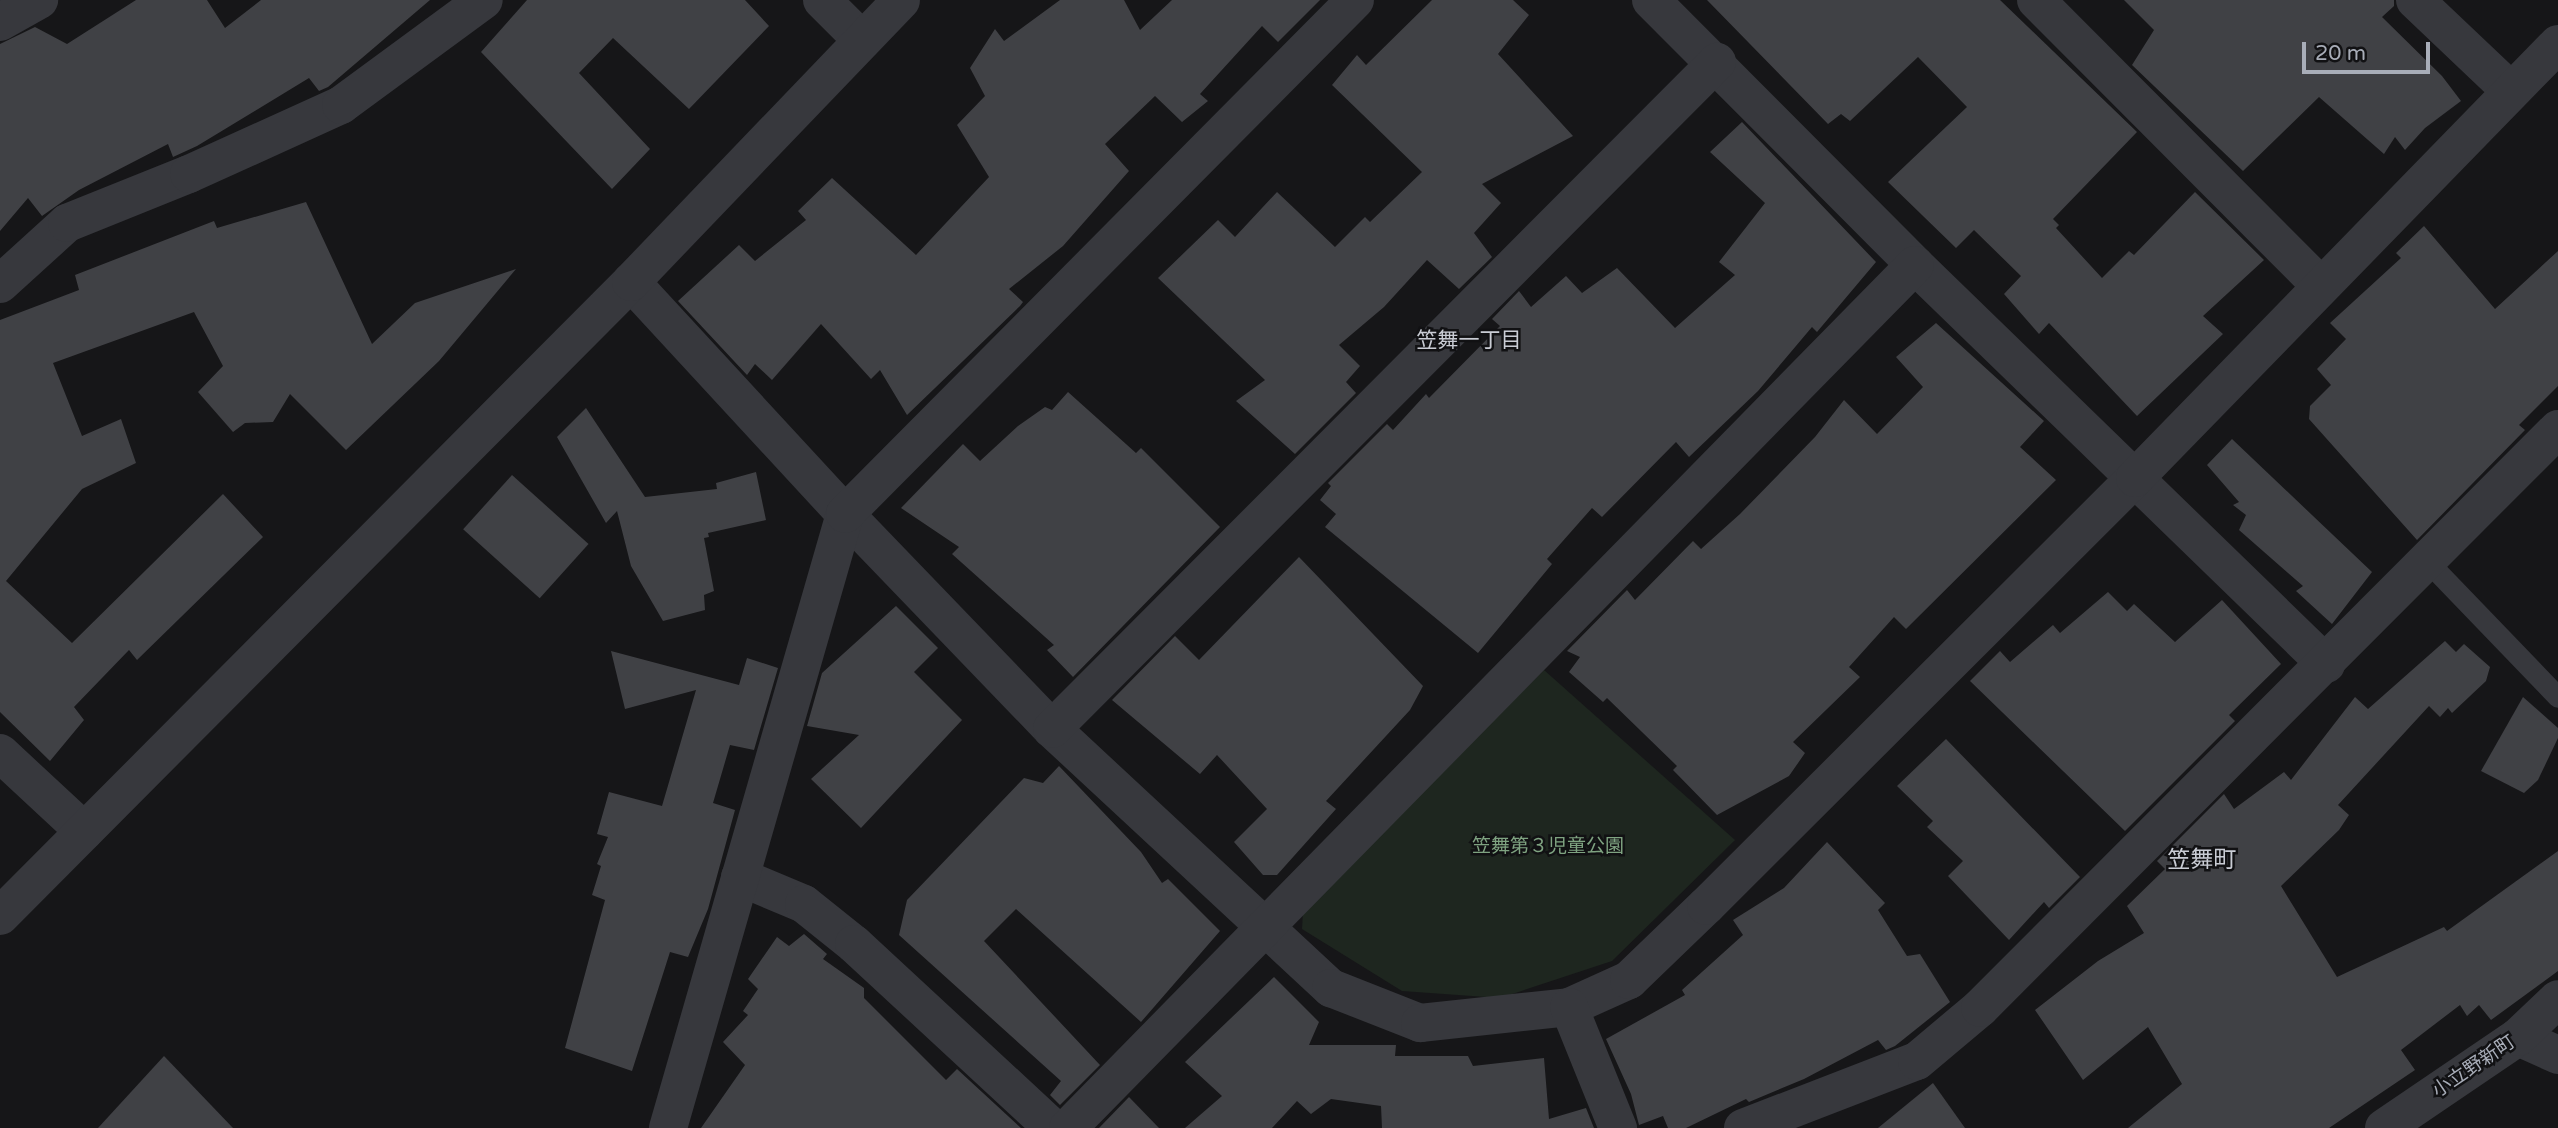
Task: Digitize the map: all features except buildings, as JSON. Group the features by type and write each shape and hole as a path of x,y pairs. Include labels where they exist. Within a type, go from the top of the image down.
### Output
{"street":[{"path":"0,22 39,0"},
{"path":"0,284 67,223 189,174 341,104 484,0"},
{"path":"822,0 862,40"},
{"path":"0,916 631,282 901,0"},
{"path":"668,1128 845,514 1355,0"},
{"path":"1651,0 1717,62 1916,265 2326,664"},
{"path":"2036,0 2320,285"},
{"path":"2415,0 2511,92"},
{"path":"631,282 845,514 1052,729 1331,988 1420,1023 1569,1007 1629,980 2135,478 2320,285 2558,44"},
{"path":"1052,729 1717,62"},
{"path":"1068,1128 1266,930 1916,265"},
{"path":"1744,1128 1917,1061 1980,1008 2558,429"},
{"path":"0,753 83,831"},
{"path":"740,877 804,904 844,936 1053,1128"},
{"name":"小立野新町","path":"2384,1128 2518,1037 2558,999"},
{"path":"1569,1007 1618,1128"},
{"path":"2518,1037 2558,1055"}],"lane":[{"path":"2428,562 2558,697"}],"green space":[{"name":"笠舞第３児童公園","path":"1544,670 1735,840 1612,961 1500,998 1402,991 1302,929 1303,912"}],"district":[{"name":"笠舞一丁目","path":"1469,341"},
{"name":"笠舞町","path":"2202,860"}]}
